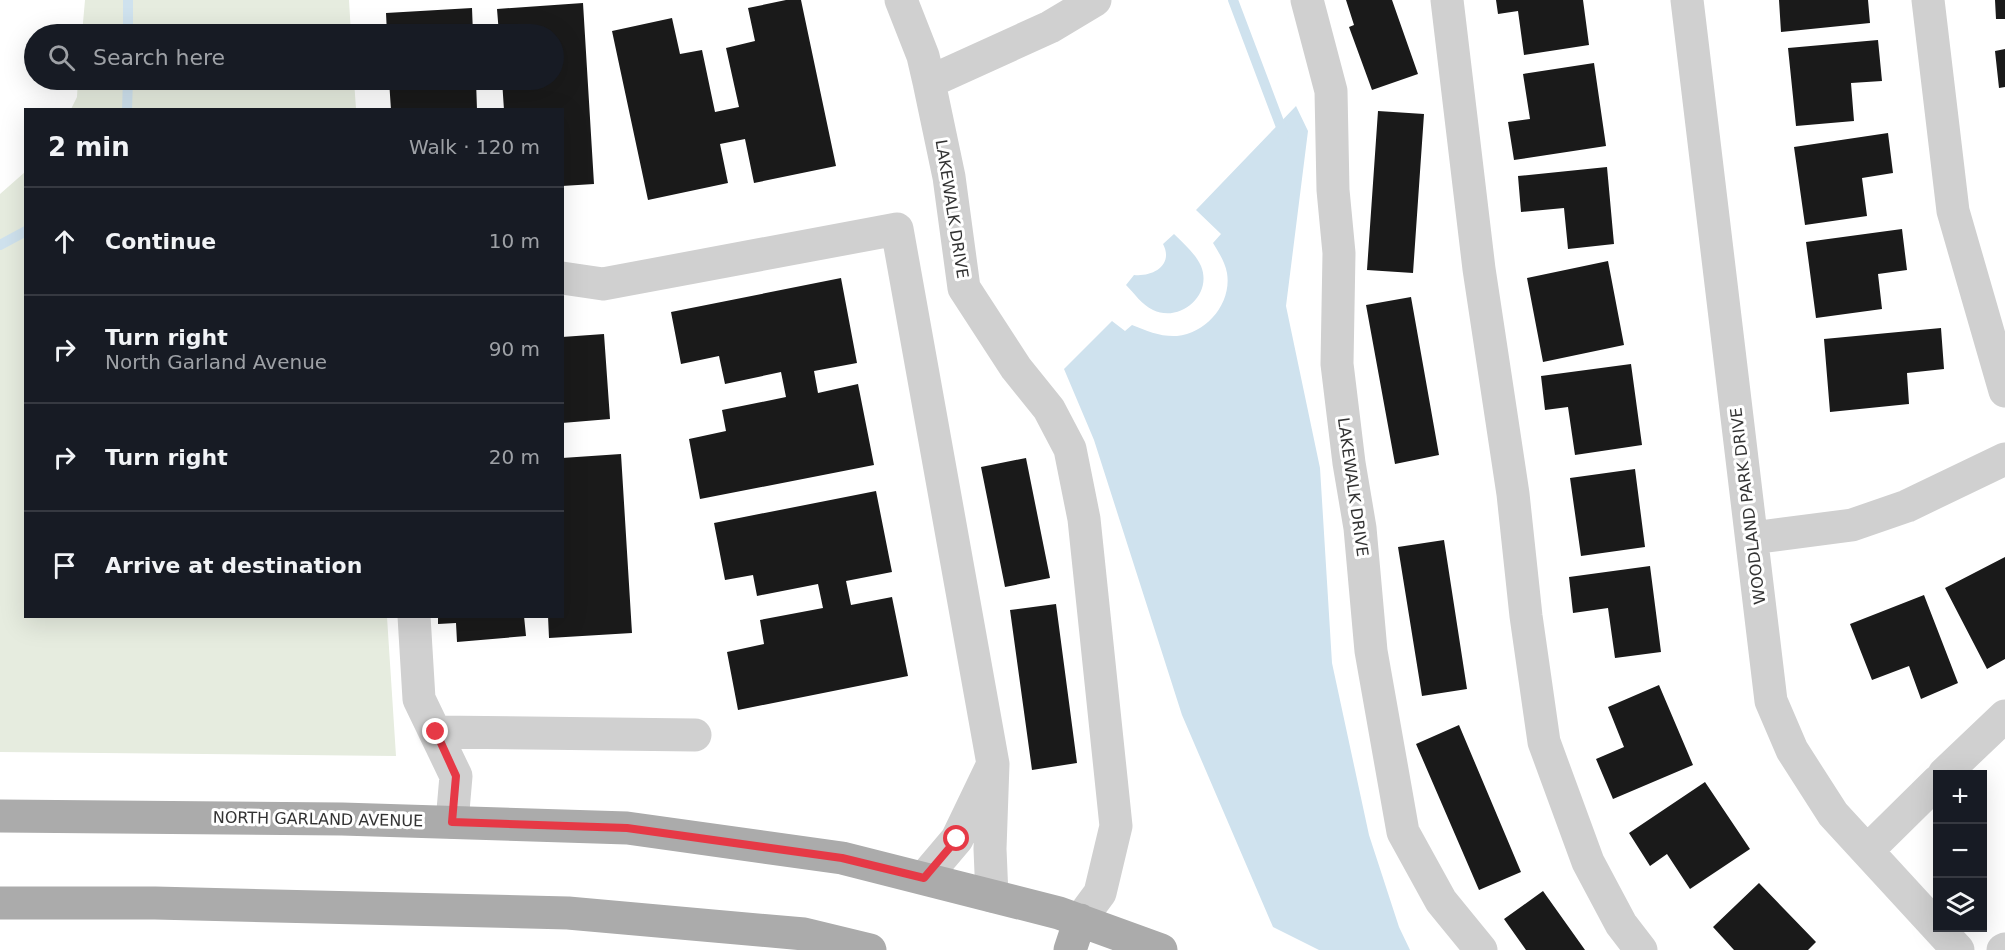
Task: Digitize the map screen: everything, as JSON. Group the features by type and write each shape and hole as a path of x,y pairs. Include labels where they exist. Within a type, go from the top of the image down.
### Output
{"main road":[{"name":"NORTH GARLAND AVENUE","path":"0,816 342,819 627,828 842,858 1059,913 1075,935 1161,950"},
{"path":"0,903 155,903 568,913 804,934 870,950"}],"street":[{"name":"LAKEWALK DRIVE","path":"901,0 923,56 929,82 949,177 964,288 1016,368 1049,409 1070,449 1083,519 1116,826 1100,893 1075,935"},
{"path":"929,82 1048,14 1095,0"},
{"name":"LAKEWALK DRIVE","path":"1307,0 1331,91 1333,190 1339,253 1337,364 1349,463 1360,528 1371,651 1403,832 1441,901 1481,950"},
{"path":"1447,0 1479,269 1512,494 1544,742 1588,862 1621,924 1641,950"},
{"name":"WOODLAND PARK DRIVE","path":"1688,0 1771,701 1792,750 1833,814 1958,950"},
{"path":"1928,0 1953,211 2005,391"},
{"path":"564,278 603,284 897,230 993,764 990,849 992,896"},
{"path":"1752,538 1852,525 1907,506 2005,459"},
{"path":"414,618 419,699 456,776 452,822"},
{"path":"1948,770 2005,716"},
{"path":"436,732 695,735"},
{"path":"924,878 957,839 993,764"},
{"path":"1867,851 1933,786"}],"shaded area":[{"path":"85,0 349,0 350,24 83,24"},
{"path":"77,90 355,90 356,108 72,108"},
{"path":"24,173 24,618 387,618 396,756 0,752 0,194"}],"water":[{"path":"1296,106 1308,131 1286,306 1320,468 1332,663 1369,835 1399,927 1410,950 1319,950 1273,927 1182,715 1094,440 1064,369 1112,321 1125,331 1132,325 1160,335 1177,336 1198,329 1215,315 1226,295 1228,284 1225,265 1213,243 1221,234 1196,210"},
{"path":"1174,234 1199,261 1203,277 1202,287 1192,304 1174,313 1163,313 1145,305 1126,285 1134,275 1154,272 1164,264 1166,251 1163,244"}],"building":[{"path":"786,0 801,0 836,166 754,183 745,139 720,144 728,183 648,200 612,31 672,18 680,54 702,50 715,112 739,107 726,48 755,41 748,8"},
{"path":"1346,0 1392,0 1418,74 1372,90 1349,27 1354,25"},
{"path":"1496,0 1583,0 1589,45 1524,55 1518,11 1498,14"},
{"path":"1779,0 1868,0 1870,23 1781,32"},
{"path":"1995,0 2005,0 2005,19 1996,19"},
{"path":"583,3 594,184 564,186 564,108 504,108 503,90 564,90 564,24 498,24 497,9"},
{"path":"472,8 473,24 387,24 386,13"},
{"path":"1878,40 1882,81 1851,83 1854,121 1796,126 1788,48"},
{"path":"2005,49 2005,87 1999,88 1995,51"},
{"path":"1594,63 1606,146 1514,160 1508,122 1530,119 1523,74"},
{"path":"390,90 476,90 477,108 391,108"},
{"path":"1378,111 1424,114 1413,273 1367,270"},
{"path":"1888,133 1893,173 1862,178 1867,216 1805,225 1794,147"},
{"path":"1607,167 1614,244 1568,249 1564,208 1521,212 1518,176"},
{"path":"1902,229 1907,270 1878,274 1882,309 1816,318 1806,242"},
{"path":"1608,261 1624,345 1543,362 1527,278"},
{"path":"841,278 857,363 814,371 818,393 858,384 874,465 700,499 689,439 726,431 722,410 786,397 781,372 725,384 719,356 681,364 671,312"},
{"path":"1411,297 1439,455 1395,464 1366,305"},
{"path":"1941,328 1944,369 1907,373 1909,404 1830,412 1824,339"},
{"path":"604,334 610,419 564,423 564,337"},
{"path":"1631,364 1642,445 1575,455 1568,407 1545,410 1541,376"},
{"path":"621,454 632,633 549,638 548,618 564,618 564,458"},
{"path":"1026,458 1050,578 1005,587 981,467"},
{"path":"1635,469 1645,547 1581,556 1570,478"},
{"path":"876,491 892,572 846,581 851,605 892,597 908,676 738,710 727,652 764,644 760,620 823,608 818,584 757,596 753,575 725,580 714,523"},
{"path":"1444,540 1467,689 1422,696 1398,547"},
{"path":"2005,557 2005,659 1987,669 1945,588"},
{"path":"1650,566 1661,652 1615,658 1608,608 1573,613 1569,577"},
{"path":"1924,595 1958,683 1921,699 1909,666 1872,680 1850,624"},
{"path":"1056,604 1077,763 1032,770 1010,610"},
{"path":"438,618 524,618 526,636 457,642 456,623 438,624"},
{"path":"1659,685 1693,765 1613,799 1596,759 1624,747 1608,707"},
{"path":"1459,725 1521,872 1479,890 1416,744"},
{"path":"1705,782 1750,849 1690,889 1667,854 1650,866 1629,833"},
{"path":"1759,883 1816,942 1808,950 1734,950 1713,927"},
{"path":"1543,891 1585,950 1526,950 1504,919"}],"waterway":[{"path":"128,0 128,24"},
{"path":"1233,0 1284,135"},
{"path":"127,108 128,90"},
{"path":"0,245 24,232"}],"route":[{"path":"436,732 456,776 452,822 627,828 842,858 924,878 957,839"}]}
